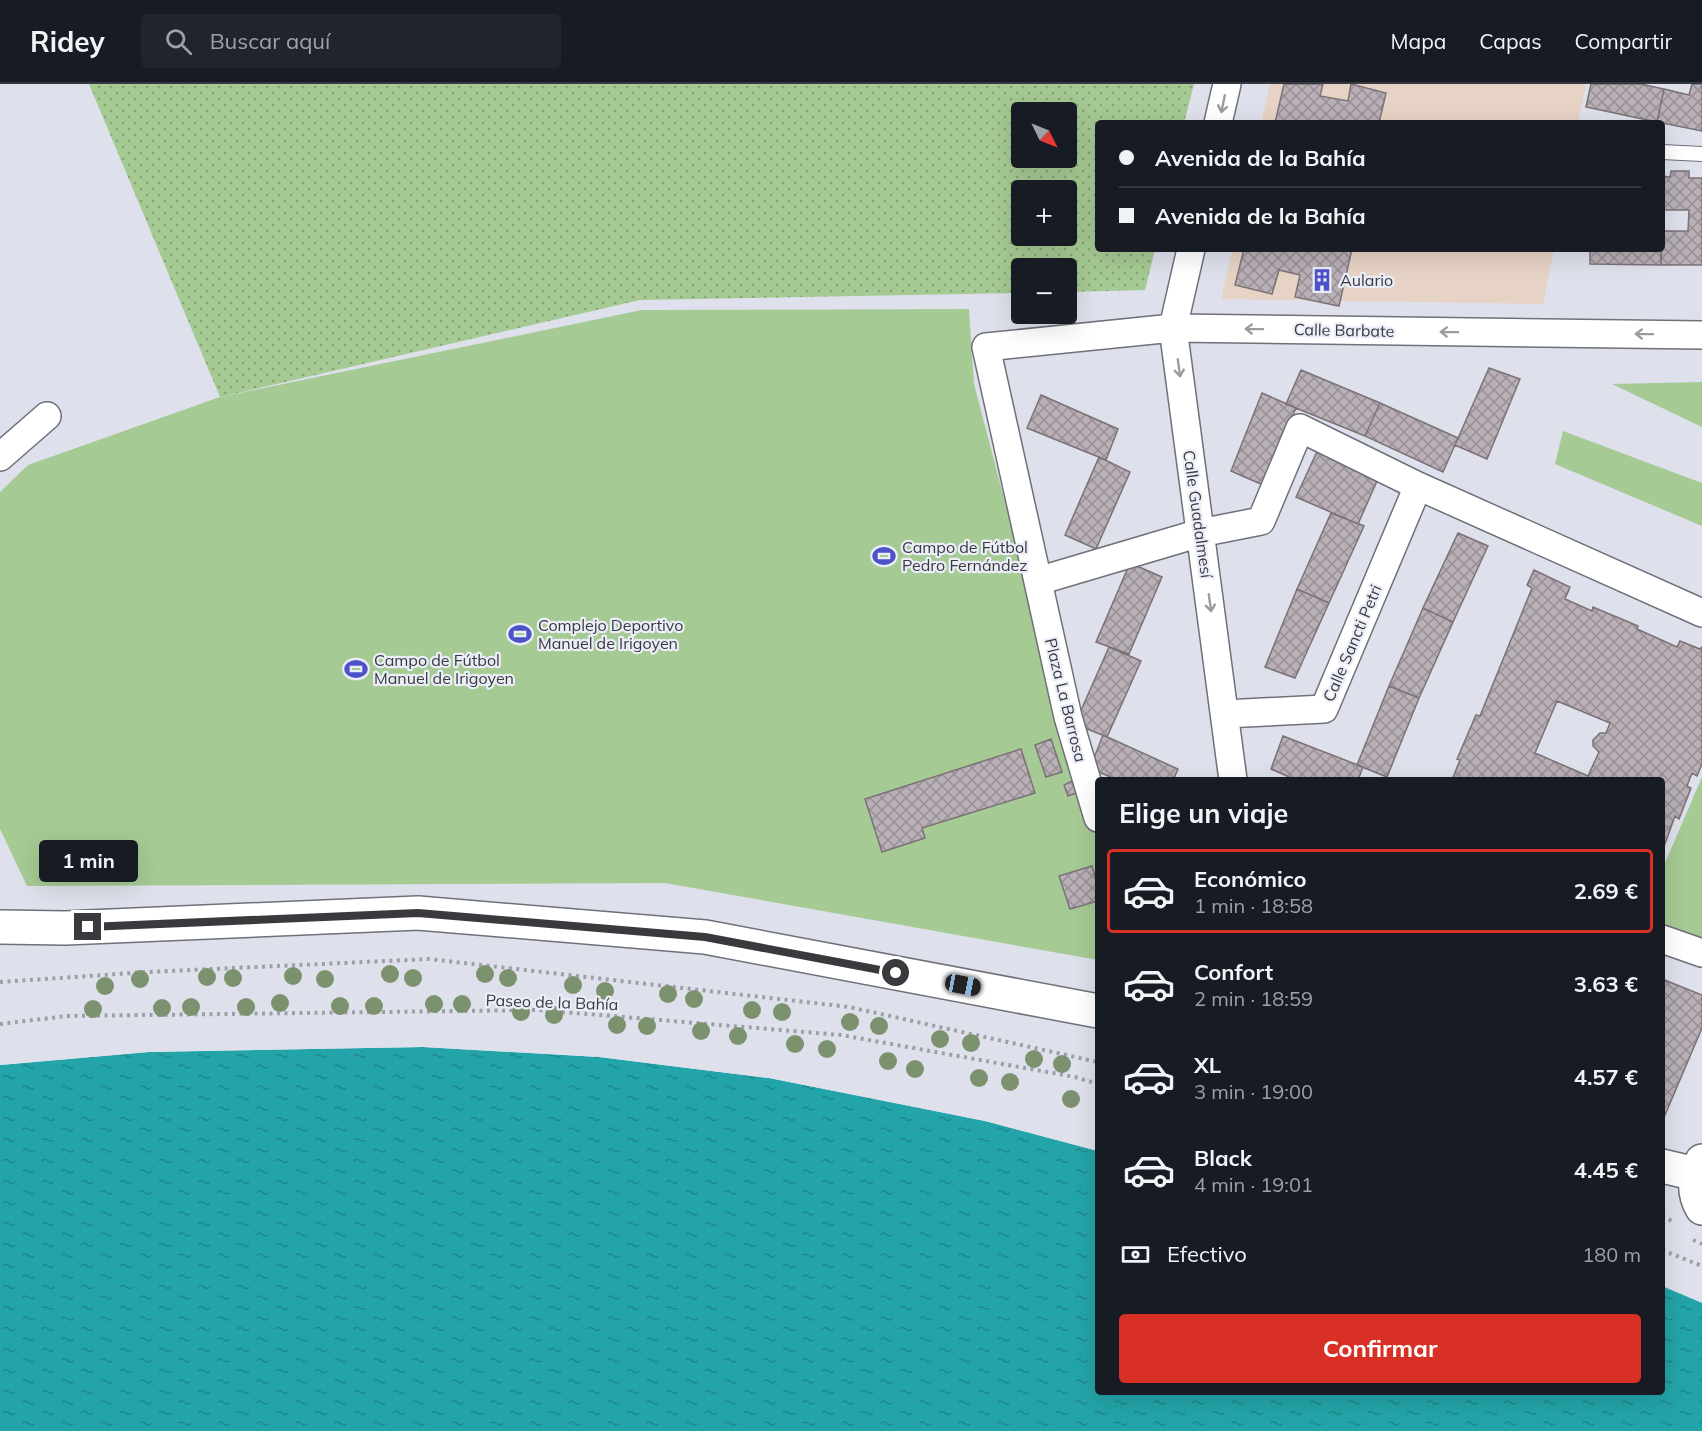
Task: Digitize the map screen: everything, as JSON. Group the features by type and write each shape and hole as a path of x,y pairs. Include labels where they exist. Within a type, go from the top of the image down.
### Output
{"main road":[{"path":"0,927 33,929 418,913 705,937 1095,1010"},
{"path":"0,934 33,929"},
{"path":"1665,1166 1699,1167 1695,1189 1702,1209"}],"street":[{"path":"1219,120 1227,84"},
{"name":"Calle Guadalmesí","path":"1190,252 1173,328 1233,777"},
{"name":"Calle Barbate","path":"986,346 1173,328 1702,335"},
{"name":"Plaza La Barrosa","path":"986,346 1068,717 1095,808"},
{"path":"0,457 46,416"},
{"path":"1038,581 1200,533 1261,521 1300,428 1418,486 1702,614"},
{"name":"Calle Sancti Petri","path":"1225,714 1324,709 1418,486"},
{"path":"1665,940 1702,953"}],"lane":[{"path":"1665,152 1702,154"}],"path":[{"path":"0,982 147,972 429,959 849,1007 1095,1061"},
{"name":"Paseo de la Bahía","path":"0,1024 67,1016 539,1010 841,1035 1075,1077 1095,1083"},
{"path":"1665,1251 1702,1266"}],"shaded area":[{"path":"1270,84 1586,84 1579,120 1262,120"},
{"path":"1232,252 1553,252 1543,304 1221,299"}],"green space":[{"path":"89,84 1194,84 1185,120 1095,120 1095,252 1154,252 1145,290 1077,292 1077,258 1011,258 1011,293 640,300 220,397"},
{"name":"Complejo Deportivo Manuel de Irigoyen","path":"969,309 974,384 1077,776 1095,835 1095,959 665,883 27,886 0,829 0,492 28,465 220,397 642,310"},
{"path":"1702,382 1702,427 1612,384"},
{"path":"1563,431 1702,483 1702,526 1555,464"},
{"path":"1702,777 1702,943 1665,926 1665,863"}],"water":[{"path":"423,1047 599,1057 769,1078 985,1121 1095,1150 1095,1395 1665,1395 1665,1287 1702,1303 1702,1431 0,1431 0,1065 149,1052"}],"pier":[{"path":"423,1044 599,1054 769,1075 986,1118 1095,1147 1095,1150 985,1121 769,1078 599,1057 423,1047 149,1052 0,1065 0,1062 48,1056 148,1049"}],"building":[{"path":"1284,84 1323,84 1320,96 1348,101 1351,84 1386,93 1380,120 1276,120"},
{"path":"1591,84 1641,84 1664,89 1657,120 1586,107"},
{"path":"1692,84 1702,84 1702,131 1665,124 1665,120 1657,120 1664,89 1689,95"},
{"path":"1671,171 1689,171 1689,178 1702,178 1702,265 1661,265 1661,252 1665,252 1665,231 1688,231 1689,210 1665,210 1665,176 1670,177"},
{"name":"Aulario","path":"1243,252 1351,252 1339,306 1295,297 1300,275 1279,270 1272,294 1235,285"},
{"path":"1590,252 1661,252 1661,265 1590,264"},
{"path":"1489,368 1520,379 1487,459 1455,445"},
{"path":"1301,370 1380,403 1365,436 1286,404"},
{"path":"1262,393 1296,408 1263,485 1231,471"},
{"path":"1041,395 1118,429 1106,460 1027,428"},
{"path":"1380,403 1458,438 1443,472 1365,436"},
{"path":"1321,443 1381,472 1358,524 1296,497"},
{"path":"1099,457 1130,472 1096,549 1065,535"},
{"path":"1331,513 1364,526 1329,603 1297,589"},
{"path":"1458,533 1488,546 1453,622 1423,608"},
{"path":"1130,563 1162,577 1129,654 1096,642"},
{"path":"1534,570 1570,587 1565,599 1592,611 1593,607 1638,626 1637,629 1677,647 1680,641 1700,649 1702,647 1702,764 1697,776 1692,773 1687,786 1691,788 1679,819 1675,816 1665,844 1665,777 1453,777 1460,760 1457,759 1476,715 1480,716 1532,588 1527,585","holes":["1557,701 1610,723 1606,733 1600,733 1593,740 1593,746 1599,752 1588,776 1535,753"]},
{"path":"1297,589 1329,603 1295,678 1265,667"},
{"path":"1423,608 1453,622 1419,698 1389,686"},
{"path":"1109,647 1141,661 1107,737 1075,724"},
{"path":"1389,686 1419,698 1387,777 1357,765"},
{"path":"1103,735 1178,769 1174,777 1110,777 1090,768"},
{"path":"1283,736 1363,767 1359,777 1289,777 1271,769"},
{"path":"1051,739 1062,772 1046,777 1035,745"},
{"path":"1021,749 1035,793 922,828 925,838 882,852 865,799"},
{"path":"1074,780 1079,792 1068,796 1064,785"},
{"path":"1092,866 1095,876 1095,902 1070,909 1059,876"},
{"path":"1665,980 1702,995 1702,1028 1665,1115"}],"place":[{"name":"Aulario","path":"1322,280"},
{"name":"Campo de Fútbol Pedro Fernández","path":"884,556"},
{"name":"Complejo Deportivo Manuel de Irigoyen","path":"520,634"},
{"name":"Campo de Fútbol Manuel de Irigoyen","path":"356,669"}],"route":[{"path":"88,927 418,913 705,937 896,973"}]}
